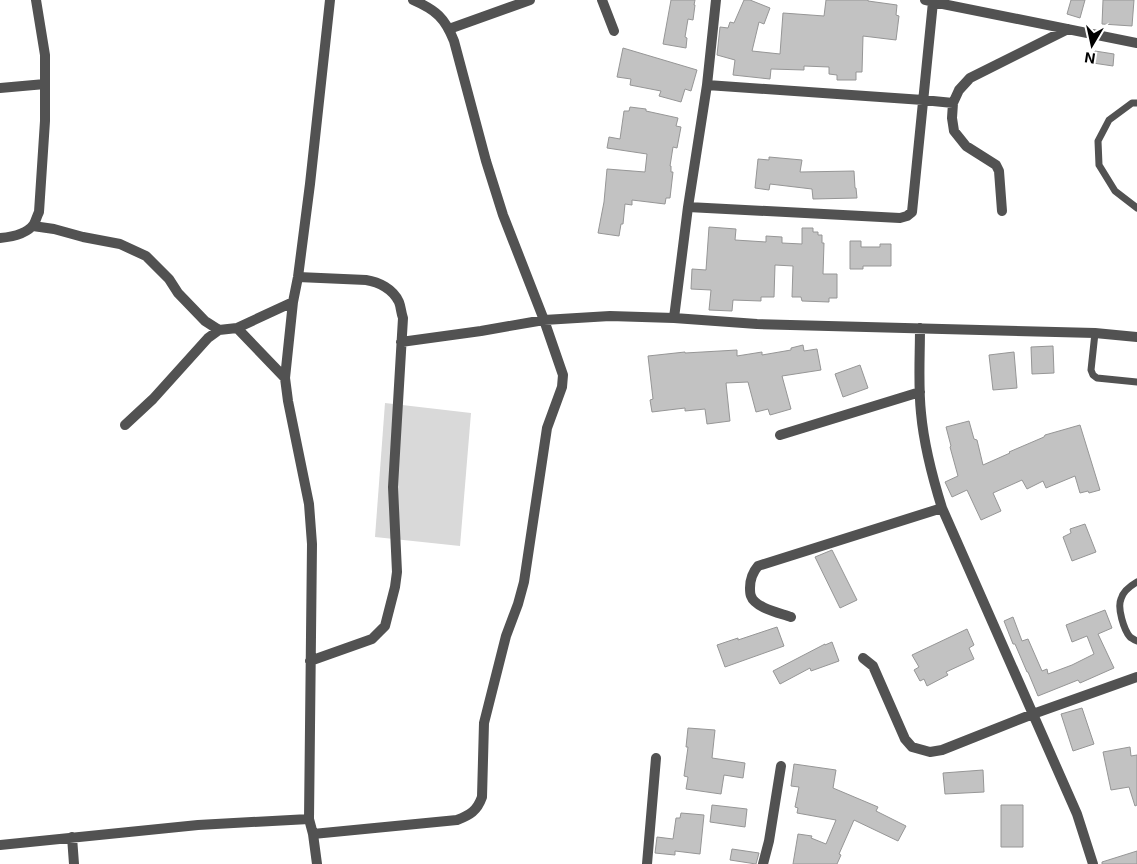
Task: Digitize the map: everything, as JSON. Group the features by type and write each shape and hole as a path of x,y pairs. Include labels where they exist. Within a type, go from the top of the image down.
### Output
{"street":[{"path":"0,238 14,236 33,226 39,212 45,121 45,55 36,0"},
{"path":"317,864 309,820 312,544 309,504 285,378 293,302 310,184 330,0"},
{"path":"313,834 457,820 466,817 479,805 482,797 484,724 506,636 520,597 547,428 562,386 563,375 544,320 503,215 449,29 442,18 413,0"},
{"path":"449,29 530,0"},
{"path":"602,0 614,31"},
{"path":"674,318 688,208 707,85 716,0"},
{"path":"688,208 900,218 912,212 923,100 929,1 975,5 1068,29 1137,43"},
{"path":"1002,211 999,171 996,164 966,146 954,131 952,118 953,103 958,90 970,78 1068,29"},
{"path":"0,88 45,84"},
{"path":"707,85 953,103"},
{"path":"33,226 120,244 146,256 170,279 178,293 205,321 219,330"},
{"path":"298,277 375,282 384,286 392,293 398,302 403,318 393,487 396,587 385,626 372,639 310,661"},
{"path":"125,426 153,399 208,338 219,330 237,328 293,302"},
{"path":"401,342 544,320 610,316 757,324 1095,333 1137,337"},
{"path":"237,328 285,378"},
{"path":"920,328 921,412 931,473 942,508 1077,814 1093,864"},
{"path":"780,435 920,392"},
{"path":"792,618 757,604 750,597 753,572 758,566 942,508"},
{"path":"864,658 872,666 905,739 912,746 930,752 942,750 1033,714 1137,677"},
{"path":"647,864 656,758"},
{"path":"763,864 780,766"},
{"path":"0,845 198,825 309,820"},
{"path":"72,837 74,864"}],"lane":[{"path":"1137,103 1132,103 1109,120 1098,141 1099,165 1115,191 1137,208"},
{"path":"1095,333 1092,375 1097,378 1137,382"},
{"path":"1137,582 1123,593 1120,602 1121,618 1129,636 1137,641"}],"shaded area":[{"path":"385,403 471,413 460,546 375,537"}],"building":[{"path":"671,0 695,0 693,20 688,19 685,37 687,38 686,48 663,44"},
{"path":"744,0 750,0 770,8 764,24 759,22 752,51 780,54 783,13 824,16 826,0 868,0 897,5 896,15 899,16 896,40 863,36 862,72 856,72 856,80 837,80 837,75 829,74 829,67 804,66 804,70 771,69 770,79 733,75 735,60 717,55 720,27 728,28 730,22 734,23"},
{"path":"1071,0 1085,0 1080,18 1067,14"},
{"path":"1103,0 1134,0 1132,26 1102,24"},
{"path":"623,48 697,70 691,91 685,89 681,102 659,96 661,91 630,85 631,79 617,77"},
{"path":"1095,51 1114,54 1113,66 1093,63"},
{"path":"630,107 646,109 646,111 678,118 676,126 681,127 677,148 673,147 670,166 671,172 673,172 670,198 666,198 665,204 632,200 632,205 625,204 623,224 621,224 619,236 598,233 604,202 607,169 645,172 647,154 607,148 609,137 620,139 624,111 629,111"},
{"path":"769,157 802,160 800,172 854,171 857,198 813,199 812,189 770,184 769,190 755,188 758,159 769,160"},
{"path":"709,227 736,229 735,240 766,242 766,236 782,237 782,243 802,244 802,228 813,228 813,232 818,232 818,235 822,235 822,243 824,243 823,274 837,274 837,298 829,298 829,302 802,301 801,297 792,297 793,266 775,265 774,297 761,297 761,301 733,300 732,311 709,310 711,290 691,289 692,269 706,270"},
{"path":"850,241 861,241 861,247 880,247 880,244 891,244 891,266 863,266 863,269 850,269"},
{"path":"803,345 804,351 817,349 821,370 782,376 791,409 770,415 768,409 756,412 748,382 726,383 730,421 707,424 705,409 685,411 685,408 652,412 650,400 653,399 648,356 685,352 737,350 737,356 762,352 762,355 791,350 791,348"},
{"path":"1053,346 1054,373 1032,374 1031,347"},
{"path":"1014,352 1017,388 993,390 989,355"},
{"path":"860,365 868,388 843,397 835,374"},
{"path":"969,421 974,439 977,440 983,465 1045,435 1080,425 1100,490 1080,493 1075,476 1046,488 1043,481 1027,489 1022,480 993,493 1001,511 981,520 967,490 952,497 945,482 958,476 946,427"},
{"path":"1085,524 1096,552 1072,561 1063,537 1071,533 1070,529"},
{"path":"832,550 857,600 840,608 815,557"},
{"path":"1105,610 1112,628 1098,634 1114,668 1080,683 1078,680 1038,696 1004,621 1013,617 1022,641 1028,639 1042,671 1047,669 1048,674 1094,654 1087,636 1072,642 1066,625"},
{"path":"777,627 784,646 725,667 717,645"},
{"path":"967,629 974,645 969,648 974,659 946,672 948,675 927,686 924,679 920,681 914,670 919,667 912,655"},
{"path":"832,642 839,661 811,671 810,668 780,684 773,671"},
{"path":"1082,708 1094,744 1073,751 1061,714"},
{"path":"688,728 715,730 712,758 745,763 743,778 724,775 721,794 686,789 688,777 684,776 688,747 686,747"},
{"path":"1130,747 1131,756 1137,755 1137,805 1135,806 1129,787 1111,790 1103,752"},
{"path":"794,764 836,770 833,788 878,807 876,811 906,826 898,841 854,820 839,854 841,855 837,864 793,864 798,834 812,836 811,838 826,844 836,820 797,813 798,808 795,807 799,787 791,786"},
{"path":"983,770 984,792 945,794 943,773"},
{"path":"712,805 747,809 745,827 710,822"},
{"path":"1001,805 1023,805 1023,847 1001,847"},
{"path":"681,813 704,815 700,854 675,851 675,855 655,853 657,837 673,839 676,818 680,818"},
{"path":"732,849 759,853 756,864 730,860"},
{"path":"1137,851 1137,864 1102,864 1102,862"}]}
